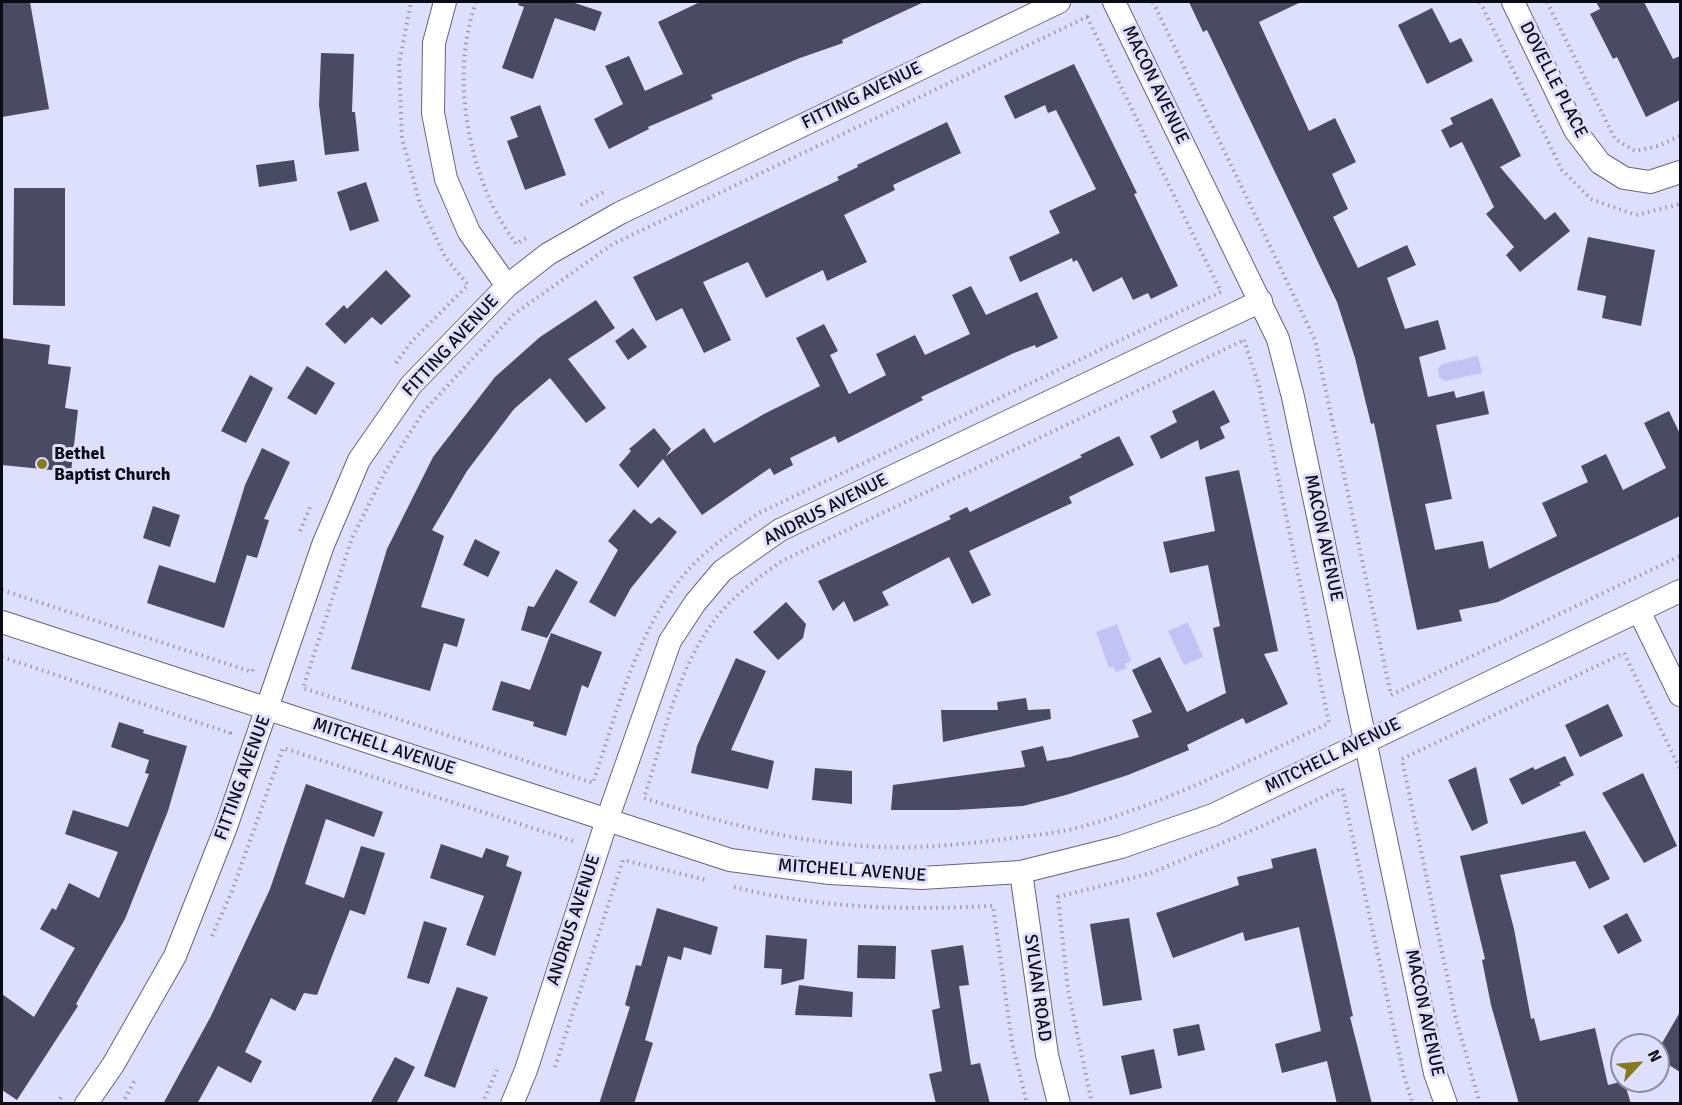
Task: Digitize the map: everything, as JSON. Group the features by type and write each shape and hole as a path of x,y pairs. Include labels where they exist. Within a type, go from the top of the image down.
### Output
{"street":[{"path":"445,2 434,43 433,113 446,178 470,232 507,286"},
{"name":"FITTING AVENUE","path":"86,1104 113,1065 175,956 268,708 323,545 359,460 411,385 507,286 548,254 620,213 1059,2"},
{"name":"MACON AVENUE","path":"1114,2 1278,339 1293,397 1435,1072 1446,1104"},
{"name":"DOVELLE PLACE","path":"1513,2 1575,130 1600,163 1624,178 1650,182 1680,172"},
{"name":"ANDRUS AVENUE","path":"512,1104 526,1070 607,820 670,641 695,603 722,571 780,530 1261,302"},
{"name":"MITCHELL AVENUE","path":"2,622 730,860 830,873 921,878 1020,872 1122,847 1213,815 1680,591"},
{"path":"1639,610 1680,695"},
{"name":"SYLVAN ROAD","path":"1020,872 1047,1055 1059,1104"}],"path":[{"path":"392,368 412,341 468,285 445,257 420,204 402,138 399,64 411,2"},
{"path":"476,2 468,24 462,76 468,131 490,201 516,244 536,232"},
{"path":"1153,2 1315,340 1391,695 1680,556"},
{"path":"1547,2 1615,139 1635,151 1658,146 1680,136"},
{"path":"1088,16 1221,292 757,514 718,541 683,575 656,614 635,656 593,783 303,688 351,538 386,471 424,411 514,314 613,244 1088,16"},
{"path":"576,207 607,190"},
{"path":"1244,340 1259,386 1329,723 1213,778 1148,805 1089,825 1020,837 936,847 852,845 771,833 696,815 645,798 686,667 713,621 749,585 782,561 1244,340"},
{"path":"299,533 312,502"},
{"path":"2,590 252,672 256,661"},
{"path":"1480,1104 1456,1019 1402,759 1624,653 1680,769"},
{"path":"2,657 230,733 227,743"},
{"path":"207,946 232,891 283,748 573,841"},
{"path":"1092,1104 1068,990 1058,897 1151,873 1260,828 1342,788 1402,1065 1413,1104"},
{"path":"553,1071 623,860 712,882"},
{"path":"723,885 822,904 910,910 993,906 1012,1042 1027,1104"},
{"path":"122,1104 140,1071"},
{"path":"57,1104 63,1095"}],"water":[{"path":"1478,356 1482,373 1445,381 1439,377 1438,369 1442,364"},
{"path":"1188,622 1203,657 1184,665 1168,631"},
{"path":"1117,624 1131,661 1125,664 1127,668 1116,672 1113,667 1109,668 1096,632"}],"building":[{"path":"2,2 30,2 49,109 2,117"},
{"path":"519,2 572,2 602,12 595,31 555,18 533,79 502,68 524,7 518,5"},
{"path":"700,2 924,2 842,40 843,43 800,58 711,95 713,99 648,127 649,129 609,149 594,119 623,104 605,66 629,56 645,91 683,74 658,22"},
{"path":"1189,2 1301,2 1259,22 1309,131 1335,118 1356,162 1332,174 1348,209 1333,217 1358,268 1407,245 1416,265 1387,278 1405,329 1438,320 1446,349 1419,357 1428,397 1454,391 1456,398 1484,391 1489,414 1436,425 1452,499 1425,504 1435,550 1483,541 1489,569 1557,536 1542,503 1588,482 1581,466 1606,454 1623,490 1666,468 1644,423 1669,411 1680,434 1680,516 1498,602 1459,610 1462,621 1417,630 1374,423 1371,424 1355,358 1337,302 1207,30 1203,32"},
{"path":"1596,2 1644,2 1673,59 1680,56 1680,100 1646,117 1617,57 1613,59 1590,14 1600,9"},
{"path":"1432,8 1450,43 1461,38 1473,61 1427,84 1398,25"},
{"path":"321,53 354,54 352,112 355,112 359,151 325,155 319,105"},
{"path":"1074,64 1137,193 1134,194 1178,286 1151,299 1148,293 1133,300 1122,277 1093,292 1077,260 1073,262 1072,258 1020,282 1009,257 1060,233 1049,211 1096,189 1056,110 1048,113 1045,105 1015,119 1004,96"},
{"path":"1492,98 1521,156 1500,167 1545,220 1555,212 1570,231 1520,272 1506,255 1514,247 1486,214 1494,207 1462,142 1450,148 1441,130 1453,124 1450,118"},
{"path":"540,105 566,175 525,190 507,141 518,137 510,117"},
{"path":"947,122 961,153 893,185 895,190 844,215 867,262 827,281 823,270 766,298 748,262 703,282 731,340 704,353 682,308 656,321 633,277 839,180 837,177 858,167 857,165"},
{"path":"294,160 297,181 259,187 256,165"},
{"path":"366,182 379,221 350,231 337,192"},
{"path":"14,188 65,188 65,306 13,305"},
{"path":"1588,237 1655,250 1641,326 1602,318 1606,296 1577,290"},
{"path":"386,270 411,296 381,325 372,317 345,344 325,324 344,305 347,309"},
{"path":"971,286 986,315 1037,292 1058,338 1036,348 1035,345 1014,353 921,397 923,400 838,443 835,436 790,458 793,465 774,475 770,468 702,515 663,459 638,488 619,465 631,451 629,449 654,428 671,449 666,456 704,428 714,443 764,414 820,386 796,338 824,324 838,351 830,355 849,394 886,375 876,354 915,335 925,355 970,334 952,295"},
{"path":"596,300 615,328 568,359 606,408 586,423 550,378 514,409 467,471 432,530 444,536 421,607 465,619 457,647 444,643 430,691 351,669 387,549 433,457 495,377 540,337"},
{"path":"633,328 647,347 628,360 615,341"},
{"path":"2,338 50,345 48,364 71,367 65,408 78,410 71,472 2,465"},
{"path":"307,366 335,383 316,415 287,398"},
{"path":"250,375 273,388 246,443 221,431"},
{"path":"1214,390 1230,422 1220,427 1225,438 1200,450 1198,440 1161,459 1150,436 1177,422 1172,411"},
{"path":"1119,436 1134,465 1069,497 1072,503 969,551 991,595 972,604 949,557 882,592 889,605 854,622 844,601 833,611 818,581 951,519 949,516 967,507 970,512 1082,457 1080,455"},
{"path":"262,448 290,462 264,519 269,520 257,558 247,555 224,628 147,603 159,565 215,583 245,485"},
{"path":"1239,470 1278,651 1264,654 1288,704 1246,724 1243,718 1187,745 1189,750 1128,775 1066,795 1023,806 956,810 891,810 893,785 1025,767 1021,751 1043,746 1047,761 1070,757 1139,737 1132,720 1152,712 1132,670 1160,657 1187,712 1226,693 1213,628 1220,626 1208,565 1170,573 1163,542 1215,531 1205,477"},
{"path":"153,506 180,515 170,547 143,538"},
{"path":"634,509 651,524 659,517 677,532 631,588 615,617 589,602 618,550 608,541"},
{"path":"475,539 500,552 488,577 463,565"},
{"path":"556,569 578,582 547,638 521,630 528,606 534,607"},
{"path":"786,602 806,624 803,638 778,660 753,632"},
{"path":"551,633 602,652 588,688 582,685 566,736 533,726 534,722 492,710 501,681 530,690"},
{"path":"736,658 766,671 731,750 774,761 768,789 691,773 697,746"},
{"path":"1026,698 1028,710 1050,709 1051,719 943,742 941,710 998,710 997,702"},
{"path":"1608,704 1623,736 1580,757 1565,725"},
{"path":"119,722 144,730 143,733 187,746 168,811 125,919 76,1004 78,1006 17,1100 2,1090 2,994 34,1017 75,948 40,929 52,908 56,910 69,883 99,898 118,852 65,834 73,810 128,827 149,774 145,773 149,760 111,747"},
{"path":"1565,756 1574,775 1559,783 1561,785 1522,805 1509,779 1533,767 1535,770"},
{"path":"1476,767 1488,823 1472,831 1448,780"},
{"path":"815,768 852,771 852,804 812,800"},
{"path":"1643,773 1677,846 1644,863 1602,793"},
{"path":"306,784 383,812 374,837 326,819 305,884 344,898 361,846 385,853 365,915 350,910 317,995 304,993 295,1011 271,998 245,1052 262,1061 251,1083 218,1066 197,1104 163,1104 211,1016 270,889"},
{"path":"1585,831 1610,879 1589,889 1575,861 1500,875 1514,929 1531,1019 1534,1018 1540,1041 1595,1028 1608,1085 1610,1084 1610,1093 1628,1093 1631,1104 1519,1104 1491,1005 1482,960 1485,959 1460,856"},
{"path":"441,844 482,858 486,848 509,856 506,866 522,872 495,956 466,945 484,896 430,878"},
{"path":"1316,848 1353,1016 1350,1017 1372,1104 1337,1104 1327,1061 1282,1073 1275,1044 1321,1031 1299,927 1245,941 1243,932 1173,958 1156,913 1239,885 1237,877 1273,868 1271,859"},
{"path":"657,908 718,927 711,955 684,947 681,960 668,956 645,1040 653,1043 634,1104 599,1104 630,1007 625,1005 636,965 641,966"},
{"path":"1627,913 1642,941 1618,954 1603,926"},
{"path":"1129,918 1142,1000 1103,1006 1090,924"},
{"path":"424,921 447,928 429,984 407,978"},
{"path":"766,935 807,939 804,979 781,985 782,969 764,968"},
{"path":"858,945 896,946 895,979 857,978"},
{"path":"963,945 969,985 959,986 971,1065 980,1063 990,1104 936,1104 929,1074 942,1071 932,1010 940,1008 931,950"},
{"path":"799,985 853,992 852,1017 795,1015"},
{"path":"457,987 488,997 455,1088 424,1076"},
{"path":"1680,1012 1680,1072 1670,1066 1670,1033 1668,1033"},
{"path":"1199,1024 1205,1050 1178,1056 1173,1029"},
{"path":"1154,1049 1162,1088 1130,1095 1121,1056"},
{"path":"395,1057 415,1067 396,1104 370,1104"}],"place":[{"name":"Bethel Baptist Church","path":"42,464"}]}
